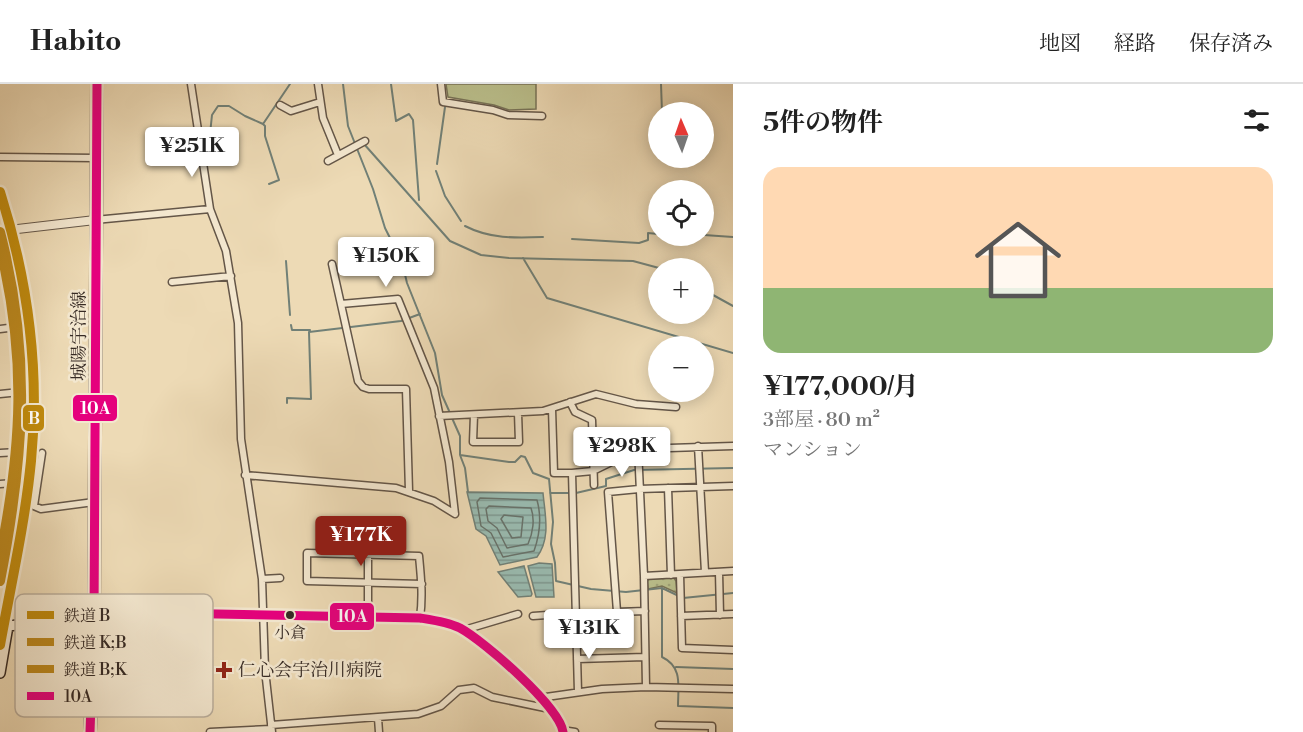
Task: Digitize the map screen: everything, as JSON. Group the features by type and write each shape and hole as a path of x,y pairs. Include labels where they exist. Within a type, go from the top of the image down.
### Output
{"main road":[{"name":"城陽宇治線","path":"94,594 97,84"},
{"path":"0,673 4,626"},
{"name":"城陽宇治線","path":"90,732 91,717"}],"street":[{"path":"191,84 210,209 226,251 238,323 241,438 261,579 265,670 271,729"},
{"path":"318,84 323,118 338,155"},
{"path":"441,84 443,102 493,110 508,115 542,116"},
{"path":"280,105 291,111 320,102"},
{"path":"328,161 365,141"},
{"path":"0,157 96,158"},
{"path":"0,231 210,209"},
{"path":"0,237 16,327 20,392 18,452 11,509 0,537"},
{"path":"332,264 358,381 363,387 369,389 406,389 409,491"},
{"path":"172,282 231,276"},
{"path":"245,475 377,486 409,491 434,501 455,514 434,388 398,298 341,304"},
{"path":"0,329 16,327"},
{"path":"0,394 20,392"},
{"path":"439,416 519,413 552,409 596,394 636,404 676,407"},
{"path":"570,402 575,412 592,420 594,485"},
{"path":"552,409 554,473 593,471 638,449 733,446"},
{"path":"474,415 473,442 519,442 519,413"},
{"path":"698,446 705,572"},
{"path":"638,449 646,687"},
{"path":"0,453 18,452"},
{"path":"42,453 34,506 41,509 94,502"},
{"path":"572,473 578,692"},
{"path":"0,484 14,483"},
{"path":"577,627 618,625 608,492 733,486"},
{"path":"668,488 671,575"},
{"path":"420,618 422,584 419,556 307,553 307,582 422,584"},
{"path":"368,555 368,617"},
{"path":"644,576 733,571"},
{"path":"719,572 720,615"},
{"path":"680,574 682,648 733,650"},
{"path":"261,579 280,578"},
{"path":"617,612 645,612"},
{"path":"533,616 576,613"},
{"path":"213,614 420,618 439,621 464,630 478,639 550,709 562,723 563,731 575,732"},
{"path":"464,630 518,614"},
{"path":"681,616 733,614"},
{"path":"577,658 645,657"},
{"path":"210,732 271,729 418,714 441,706 459,690 474,688 492,697 550,709"},
{"path":"542,701 546,697 602,688 733,689"},
{"path":"378,718 379,732"},
{"path":"659,725 673,729 712,726 712,732"}],"green space":[{"path":"446,84 536,84 536,109 509,110 448,97"},
{"path":"674,578 677,593 662,586 648,589 647,581 650,579"}],"water":[{"path":"467,492 543,493 546,534 537,557 500,565 486,536 476,529"},
{"path":"539,563 552,564 554,597 536,597 528,566"},
{"path":"524,566 532,594 518,597 498,572"}],"waterway":[{"path":"263,124 290,84"},
{"path":"343,84 348,126 373,189 385,228 402,262 407,283 435,353 442,395 450,413"},
{"path":"391,84 396,121 409,114 413,120 419,200"},
{"path":"661,84 662,102"},
{"path":"202,133 210,134 212,115 218,106 229,106 263,124 279,180 269,184"},
{"path":"437,164 445,107"},
{"path":"364,144 450,241 481,255 509,258 633,261 648,265"},
{"path":"436,171 445,196 461,221"},
{"path":"465,226 493,235 543,237"},
{"path":"714,236 733,237"},
{"path":"572,239 639,243 648,240"},
{"path":"523,258 547,298 733,353"},
{"path":"286,261 290,315"},
{"path":"714,296 733,306"},
{"path":"287,403 287,398 311,399 309,332 401,321 420,314"},
{"path":"291,325 292,330 310,330"},
{"path":"452,418 460,436 460,455 509,462 515,462 521,456 525,457 533,473 549,479 553,522 551,544 556,581 591,589 626,592 662,588 683,598 733,593"},
{"path":"460,455 465,468 468,492"},
{"path":"550,493 576,493 606,486 606,479 634,470 733,468"},
{"path":"662,588 662,657 673,666 678,678 678,706 733,708"},
{"path":"676,667 733,669"}],"rail line":[{"name":"B","path":"0,192 18,258 24,292 33,359 34,393 28,484 0,645"},
{"name":"K;B","path":"0,232 17,321 21,406 15,492 0,581"},
{"name":"B;K","path":"0,247 9,288 18,365 17,439 0,557"}],"transit line":[{"name":"10A","path":"94,594 97,84"},
{"name":"10A","path":"213,614 420,618 460,628 486,646 535,692 559,721 563,732"},
{"name":"10A","path":"90,732 91,717"}],"place":[{"name":"小倉","path":"290,615"},
{"name":"仁心会宇治川病院","path":"224,670"}]}
